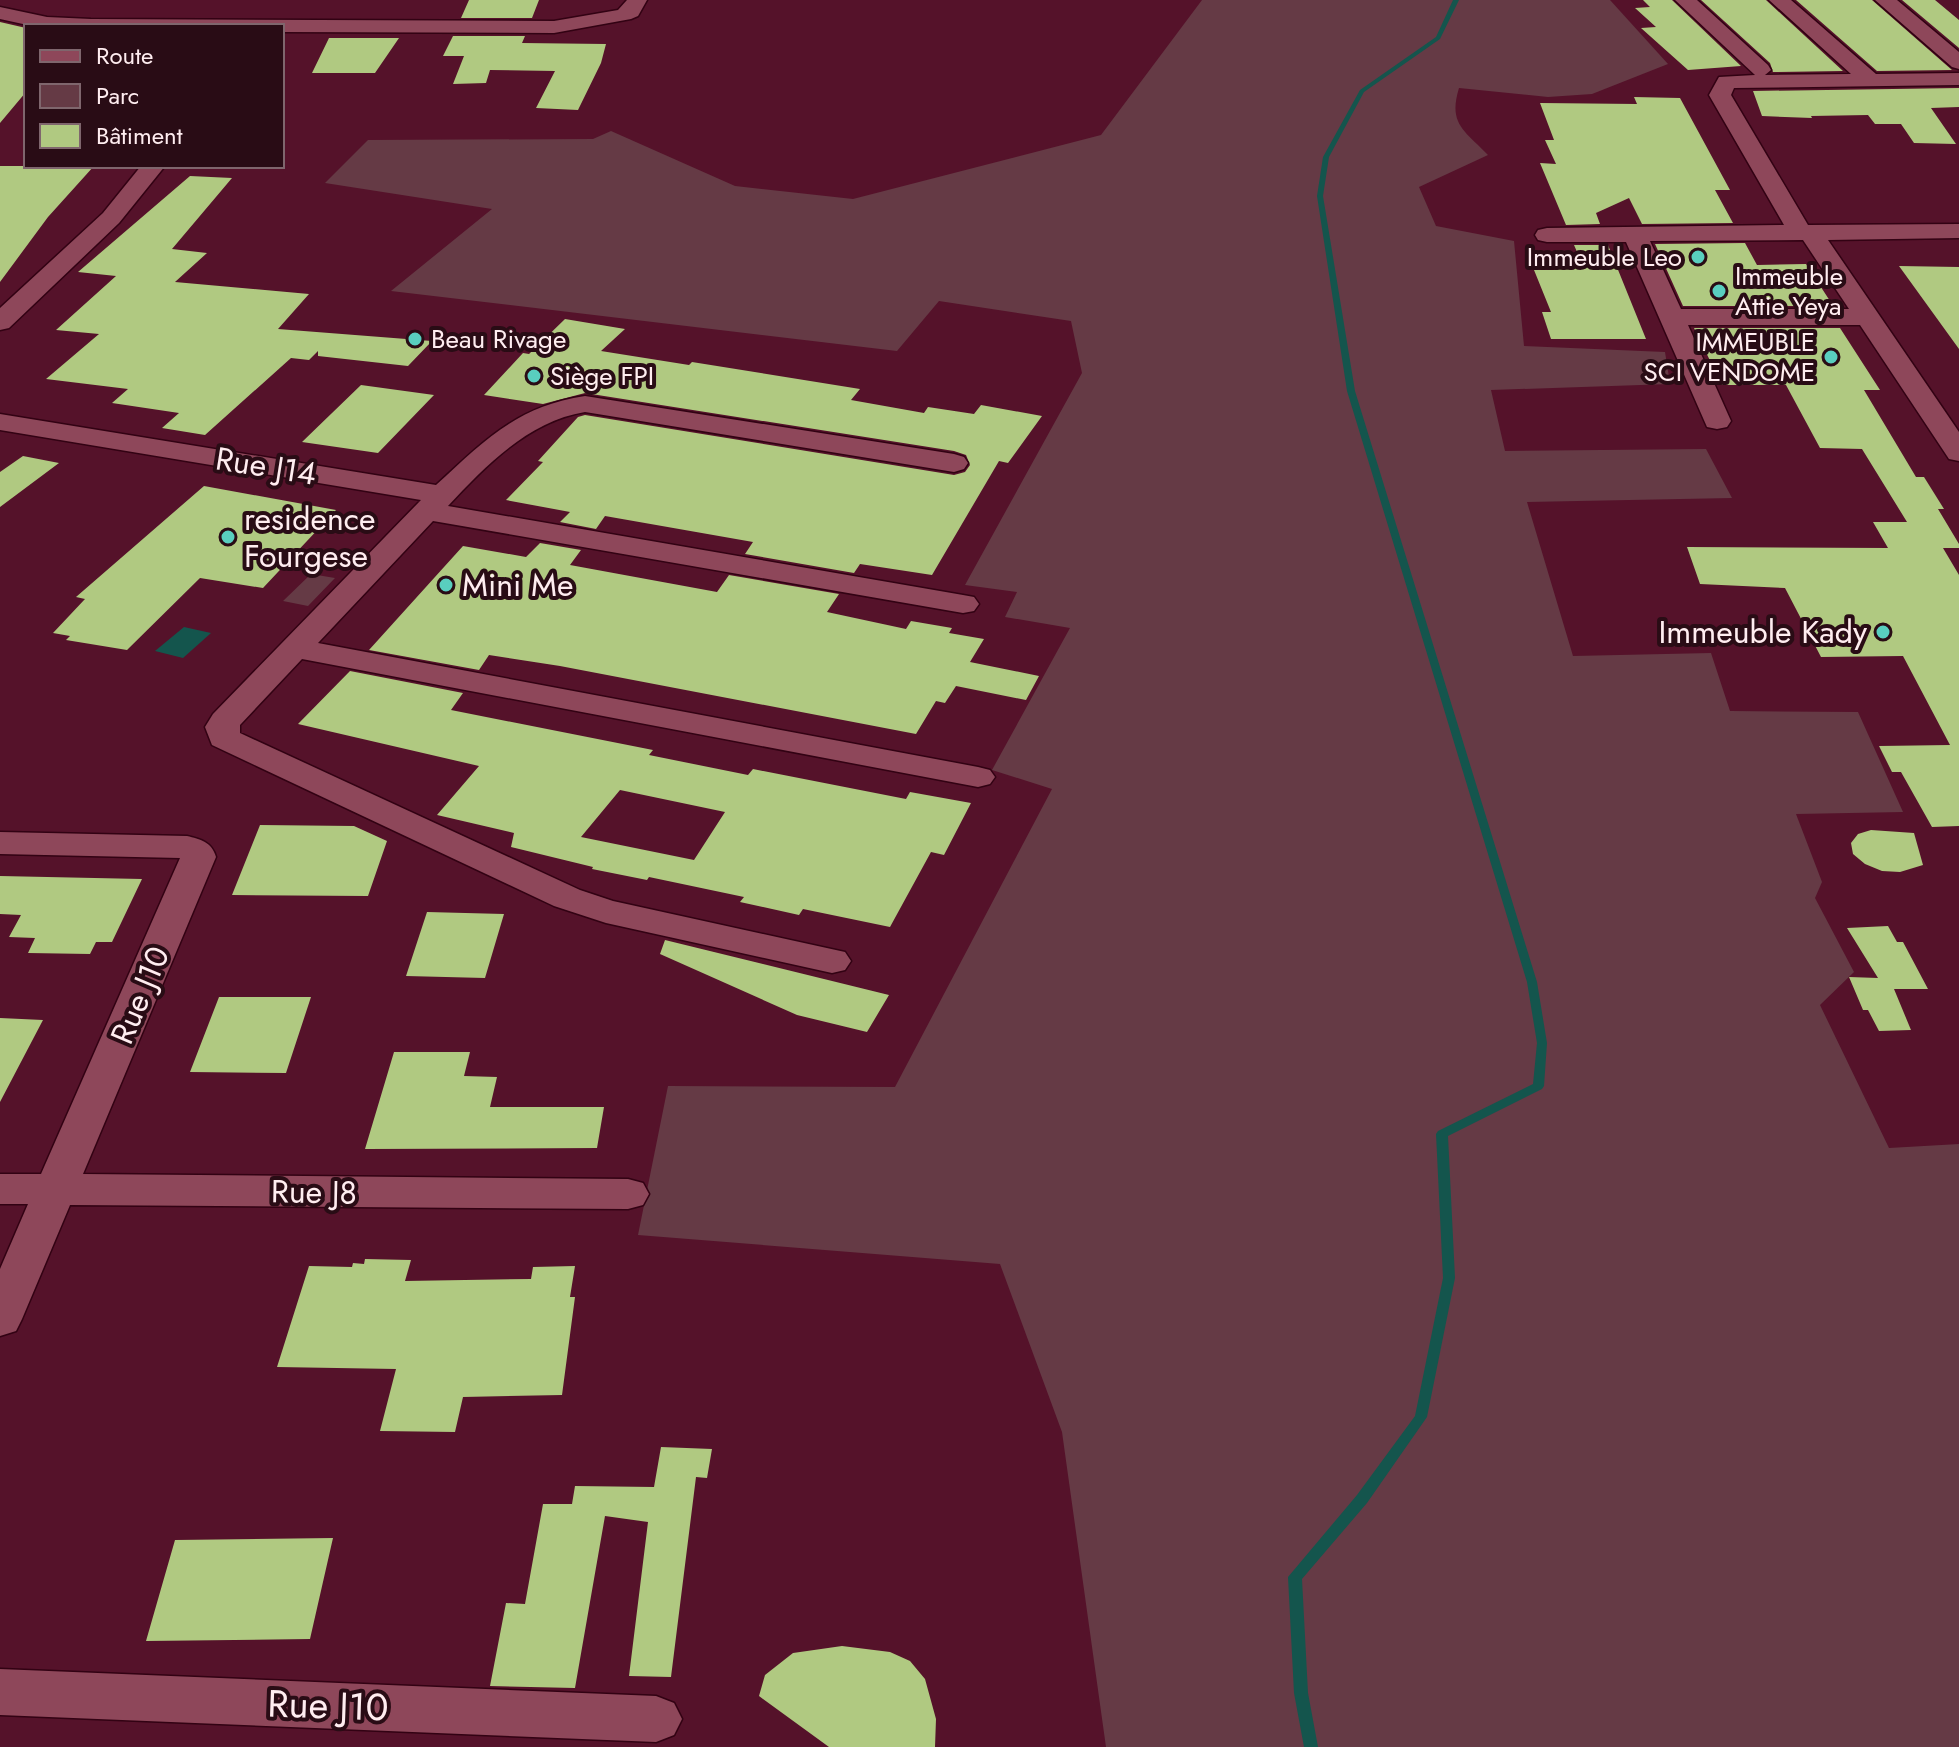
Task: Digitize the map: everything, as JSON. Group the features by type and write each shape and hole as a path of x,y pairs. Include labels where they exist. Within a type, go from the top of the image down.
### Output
{"street":[{"path":"284,26 554,27 604,21 631,12 637,0"},
{"path":"1685,0 1760,70"},
{"path":"1779,0 1869,79"},
{"path":"1885,0 1959,63"},
{"path":"0,13 47,23 69,24"},
{"path":"1959,79 1734,80 1723,87 1720,95 1806,233 1959,453"},
{"path":"0,322 111,218 151,168"},
{"path":"1547,235 1959,231"},
{"path":"1635,235 1717,421"},
{"path":"1671,317 1867,317"},
{"path":"832,961 629,916 567,898 224,738 222,727 293,648 434,503 524,422 563,406 585,404 954,463"},
{"name":"Rue J14","path":"0,422 963,604"},
{"path":"293,648 978,777"},
{"name":"Rue J10","path":"0,843 187,847 197,852 198,857 0,1319"},
{"name":"Rue J8","path":"0,1189 628,1194"},
{"name":"Rue J10","path":"0,1692 656,1719"}],"green space":[{"path":"1202,0 1610,0 1668,64 1592,94 1548,97 1459,88 1456,110 1460,126 1488,155 1419,187 1436,226 1514,241 1524,346 1665,352 1670,384 1491,390 1505,451 1706,449 1732,498 1527,502 1573,656 1711,653 1730,711 1858,712 1903,812 1796,814 1822,882 1815,898 1854,972 1820,1005 1889,1148 1959,1144 1959,1747 1106,1747 1062,1432 1000,1264 638,1235 668,1086 895,1087 1052,789 992,770 1070,628 1005,617 1017,592 965,585 1082,373 1071,321 939,301 897,351 391,291 492,209 325,183 368,140 593,139 611,131 735,186 853,199 1101,135"},
{"path":"311,574 335,578 308,606 283,601"}],"shaded area":[{"path":"184,627 211,633 183,658 155,651"}],"building":[{"path":"469,0 539,0 532,18 461,18"},
{"path":"1643,0 1672,0 1741,66 1688,70 1641,28 1656,27 1635,8 1650,7"},
{"path":"1701,0 1766,0 1843,71 1773,72 1770,63"},
{"path":"1796,0 1872,0 1952,70 1877,71"},
{"path":"1902,0 1935,0 1959,20 1959,48"},
{"path":"0,22 24,28 24,94 0,123"},
{"path":"453,36 525,36 522,43 606,44 601,63 578,110 536,108 555,71 490,70 486,83 453,84 464,56 443,56"},
{"path":"329,38 399,38 375,73 312,73"},
{"path":"1959,88 1959,107 1931,108 1956,144 1914,143 1901,124 1875,124 1868,115 1812,118 1762,116 1753,91"},
{"path":"1634,97 1680,98 1730,190 1715,190 1733,223 1642,224 1629,198 1596,213 1600,224 1566,225 1540,163 1556,164 1545,140 1554,140 1540,103 1637,104"},
{"path":"0,166 92,168 48,217 0,282"},
{"path":"190,176 232,178 172,249 207,253 175,282 309,294 278,329 432,341 408,366 318,356 318,351 309,360 291,358 205,435 162,428 179,413 112,403 128,389 46,379 99,334 56,330 116,276 78,272"},
{"path":"1745,243 1757,265 1806,264 1830,301 1823,301 1826,306 1683,306 1655,244"},
{"path":"1574,245 1608,245 1646,339 1551,339 1542,312 1551,312 1534,270 1555,270 1551,261 1581,261"},
{"path":"1899,266 1959,267 1959,349"},
{"path":"565,319 625,329 601,351 860,389 851,400 924,413 928,407 974,414 981,405 1042,416 1008,463 999,461 932,575 860,564 854,573 745,554 753,542 605,516 596,529 560,522 570,512 506,500 543,462 538,461 578,417 585,415 954,475 965,472 970,465 966,455 954,451 585,393 543,404 484,395 523,353 529,354"},
{"path":"1694,328 1840,328 1880,390 1864,390 1916,477 1924,477 1944,509 1938,509 1959,544 1959,548 1943,548 1959,575 1959,826 1932,827 1901,772 1892,772 1879,746 1950,745 1903,656 1821,657 1785,588 1700,584 1687,547 1888,548 1873,522 1907,522 1862,449 1820,448 1786,385 1722,385"},
{"path":"361,385 434,395 378,453 302,442"},
{"path":"23,456 59,463 0,507 0,472"},
{"name":"residence Fourgese","path":"204,486 336,510 263,588 200,578 127,650 66,640 70,636 53,633 85,599 76,597"},
{"path":"540,543 581,550 570,565 717,592 729,575 839,594 827,612 906,629 911,621 952,628 949,633 984,639 970,662 1039,676 1026,700 956,686 945,703 936,701 916,734 489,655 479,670 369,650 463,546 526,557"},
{"path":"350,671 463,693 451,710 653,750 649,755 748,775 753,769 906,799 910,792 971,803 944,855 931,852 890,927 803,909 799,915 740,902 744,897 649,877 647,880 592,869 511,847 514,833 437,815 479,766 298,724","holes":["620,790 725,812 694,860 581,837"]},
{"path":"260,825 354,826 387,841 368,896 232,895"},
{"path":"1871,830 1914,833 1923,865 1900,872 1882,871 1865,864 1853,854 1851,843 1858,834"},
{"path":"0,876 142,879 112,942 96,942 90,954 28,953 35,938 9,937 21,915 0,914"},
{"path":"427,912 504,914 485,978 406,976"},
{"path":"1888,926 1897,942 1903,942 1928,989 1894,989 1911,1030 1879,1031 1868,1010 1863,1010 1849,977 1878,978 1847,928"},
{"path":"665,940 889,995 867,1032 797,1015 660,954"},
{"path":"219,997 311,997 286,1073 190,1072"},
{"path":"0,1018 43,1020 0,1102"},
{"path":"394,1052 470,1052 464,1076 497,1077 490,1107 604,1107 597,1148 365,1149"},
{"path":"365,1259 411,1260 405,1281 531,1279 533,1267 575,1266 570,1297 575,1297 562,1395 463,1397 455,1432 380,1431 396,1369 277,1367 309,1266 352,1267 353,1263 364,1264"},
{"path":"661,1447 712,1449 707,1478 696,1477 671,1677 629,1676 648,1522 605,1516 575,1688 490,1686 506,1603 525,1604 543,1504 572,1504 575,1486 654,1487"},
{"path":"333,1538 310,1639 146,1641 175,1540"},
{"path":"842,1646 890,1652 910,1661 925,1679 936,1719 935,1747 829,1747 759,1696 765,1675 793,1653"}],"waterway":[{"path":"1311,1747 1301,1693 1295,1577 1362,1499 1421,1417 1449,1278 1442,1134 1538,1086 1542,1043 1532,982 1351,391 1320,196 1326,157 1362,91 1438,38 1456,0"}],"place":[{"name":"Immeuble Leo","path":"1698,257"},
{"name":"Immeuble Attie Yeya","path":"1719,291"},
{"name":"Beau Rivage","path":"415,339"},
{"name":"IMMEUBLE SCI VENDOME","path":"1831,357"},
{"name":"Siège FPI","path":"534,376"},
{"name":"residence Fourgese","path":"228,537"},
{"name":"Mini Me","path":"446,585"},
{"name":"Immeuble Kady","path":"1883,632"}]}
